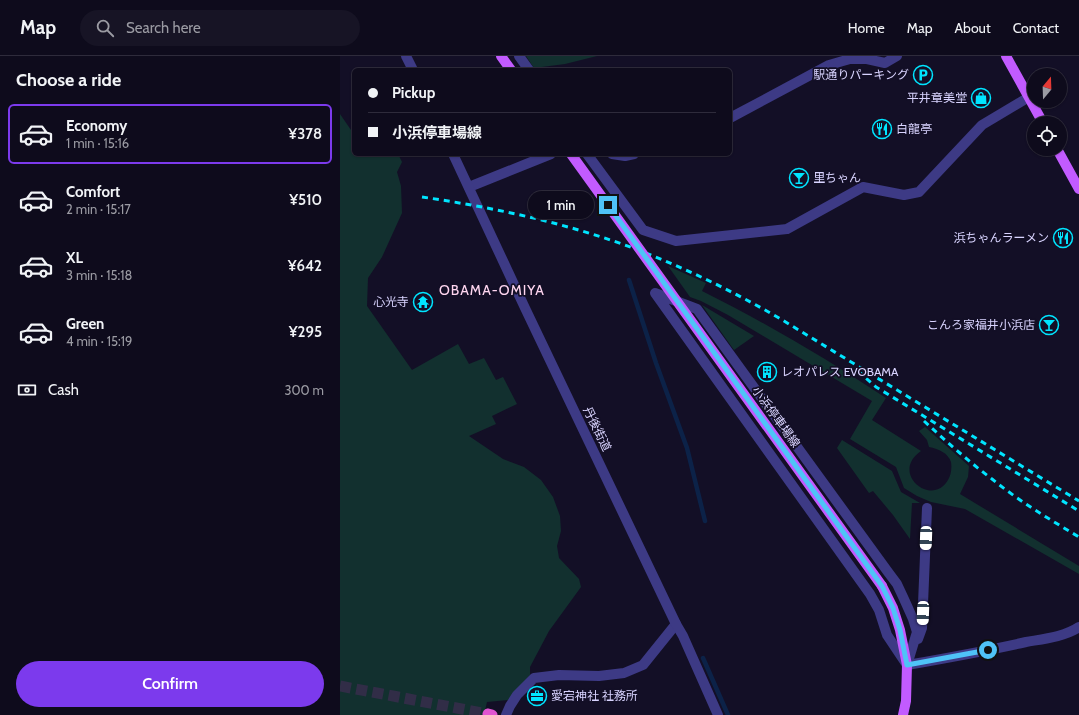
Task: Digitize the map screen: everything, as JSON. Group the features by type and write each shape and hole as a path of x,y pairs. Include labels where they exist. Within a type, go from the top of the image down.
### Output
{"main road":[{"path":"501,56 510,68"},
{"path":"1006,56 1027,93"},
{"name":"小浜停車場線","path":"572,156 882,586 893,608 900,630 907,665 906,701 903,715"},
{"path":"1061,156 1079,189"}],"street":[{"path":"406,56 412,68"},
{"path":"519,56 527,68"},
{"path":"732,117 829,65 850,59 867,59 885,63 897,56"},
{"path":"588,156 644,230 676,241 787,229 863,187 904,195 919,192 982,125 1027,98"},
{"name":"丹後街道","path":"454,156 525,308 683,636 718,715"},
{"path":"469,187 546,156"},
{"path":"654,293 697,309 888,572 904,599 917,632 907,665 887,635 879,610 870,594 654,293"},
{"path":"907,665 922,628 927,508"},
{"path":"506,715 517,695 534,678 559,675 599,676 624,673 643,666 676,624"},
{"path":"907,665 975,653 1054,636 1073,631 1079,627"}],"green space":[{"path":"526,56 597,56 565,64 534,68"},
{"path":"340,114 352,130 352,156 399,156 402,162 397,172 401,186 402,213 382,257 368,278 367,306 412,370 458,344 469,364 484,358 496,380 503,377 517,404 492,416 496,424 469,436 503,459 524,467 541,480 553,497 560,516 561,531 557,546 559,558 579,579 581,587 549,631 530,667 530,675 508,700 487,702 484,715 340,715"},
{"path":"668,266 706,283 702,291 796,342 886,398 872,420 921,451 912,460 909,469 911,477 916,484 924,489 933,490 941,488 948,480 951,472 951,462 948,456 940,450 929,447 927,440 919,431 925,427 969,466 968,477 960,494 1079,566 1079,574 965,509 931,502 904,488 896,467 850,439 872,401 728,315 690,297"},
{"path":"702,305 754,336 734,350"},
{"path":"842,440 892,471 901,492 920,503 912,503 910,539 873,491 869,493 837,448"}],"waterway":[{"path":"629,280 656,363 687,448 705,521"},
{"path":"703,658 728,715"}],"tunnel":[{"path":"340,686 488,714"}],"railway":[{"path":"422,197 498,210 573,228 622,244 663,260 702,278 779,318 1079,501"},
{"path":"858,371 876,387 1079,511"},
{"path":"924,421 1002,487 1034,510 1079,537"}],"place":[{"name":"駅通りパーキング","path":"923,75"},
{"name":"平井章美堂","path":"981,98"},
{"name":"白龍亭","path":"882,129"},
{"name":"里ちゃん","path":"799,178"},
{"name":"浜ちゃんラーメン","path":"1063,238"},
{"name":"心光寺","path":"423,302"},
{"name":"こんろ家福井小浜店","path":"1049,325"},
{"name":"レオパレス EVOBAMA","path":"767,372"},
{"name":"愛宕神社 社務所","path":"537,696"}],"district":[{"name":"OBAMA-OMIYA","path":"492,290"}],"route":[{"path":"608,205 882,586 893,608 900,630 907,665 988,650"}]}
